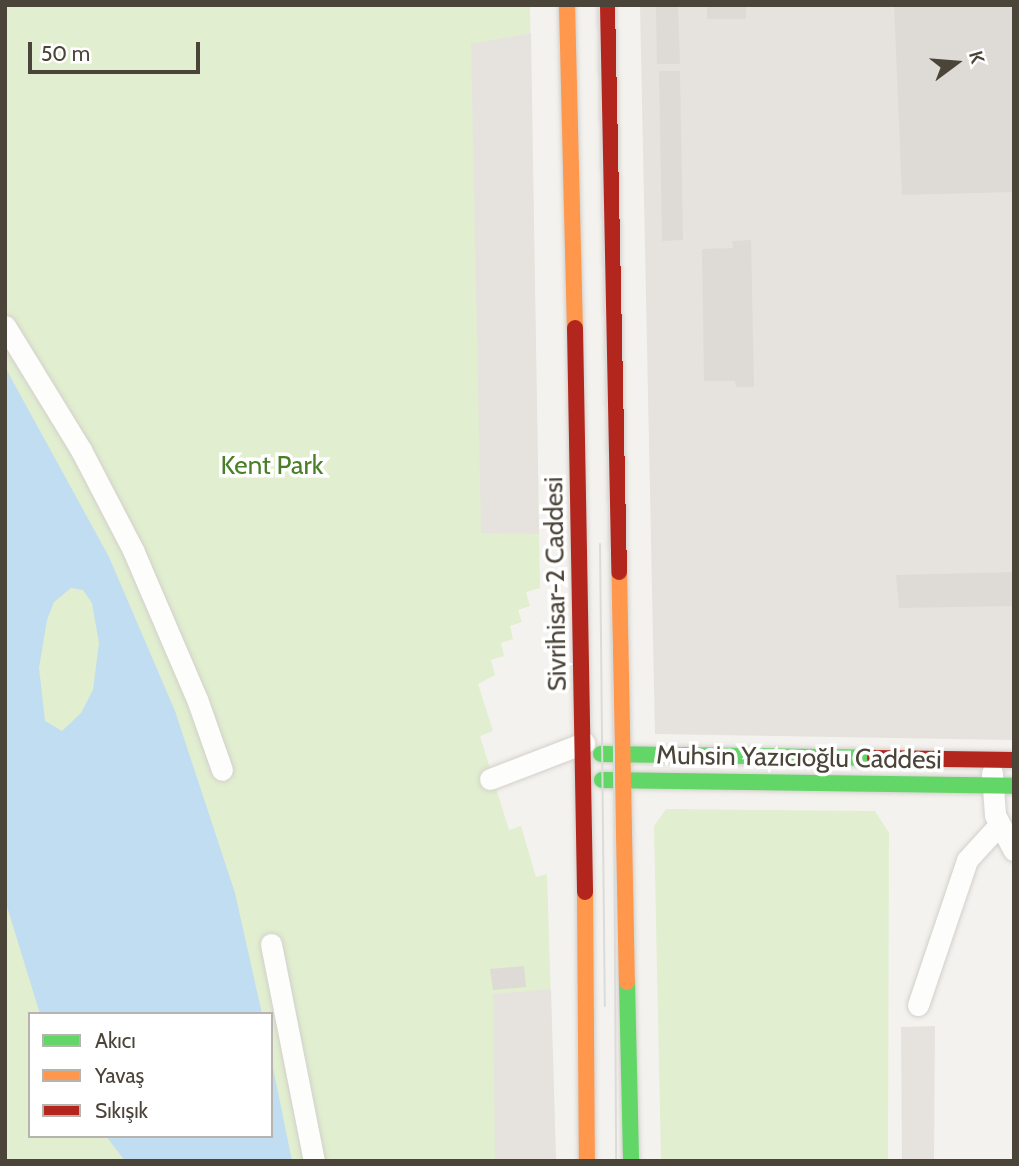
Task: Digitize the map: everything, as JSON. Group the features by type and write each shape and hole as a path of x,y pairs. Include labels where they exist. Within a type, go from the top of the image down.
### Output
{"main road":[{"name":"Sivrihisar-2 Caddesi","path":"567,5 584,749 587,1161"},
{"path":"607,5 631,1161"},
{"path":"584,749 621,755 1014,760"},
{"name":"Muhsin Yazıcıoğlu Caddesi","path":"584,780 1014,786"}],"street":[{"path":"5,326 80,450 133,550 197,699 222,770"},
{"path":"490,779 584,749"},
{"path":"992,760 992,785 999,825 1014,850"},
{"path":"918,1005 967,860 999,825"},
{"path":"271,944 314,1161"}],"shaded area":[{"path":"640,5 1014,5 1014,740 655,734"},
{"path":"531,33 539,534 481,533 471,44"},
{"path":"551,989 556,1161 495,1161 493,994"},
{"path":"935,1026 934,1161 902,1161 901,1027"}],"green space":[{"name":"Kent Park","path":"5,5 530,5 540,588 526,592 530,606 518,610 522,622 510,626 513,639 501,643 504,656 491,660 495,675 478,684 493,731 480,736 509,830 521,826 536,877 547,874 556,1161 5,1161"},
{"path":"666,809 875,811 889,833 888,1161 661,1161 654,826"}],"water":[{"path":"5,367 109,557 175,711 235,893 262,1012 39,1012 5,900","holes":["71,588 83,590 92,603 99,643 93,690 81,713 62,731 45,721 39,668 47,620 54,602"]},
{"path":"273,1068 292,1161 125,1161 108,1138 273,1138"}],"building":[{"path":"656,5 678,5 680,64 657,64"},
{"path":"707,5 746,5 746,19 707,19"},
{"path":"894,5 1014,5 1014,192 902,195"},
{"path":"659,71 680,71 683,240 662,241"},
{"path":"751,240 754,387 736,387 735,381 704,381 702,249 733,248 732,241"},
{"path":"1014,572 1014,606 899,608 896,575"},
{"path":"524,966 526,987 493,990 490,969"}],"tram line":[{"path":"599,5 614,754 616,1161"},
{"path":"600,544 605,1006"}],"traffic: fast":[{"path":"601,754 875,758"},
{"path":"602,780 1014,786"},
{"path":"627,982 631,1161"}],"traffic: slow":[{"path":"567,5 575,328"},
{"path":"619,572 627,982"},
{"path":"585,892 587,1161"}],"traffic: jam":[{"path":"607,5 619,572"},
{"path":"575,328 585,892"},
{"path":"875,758 1014,760"}]}
